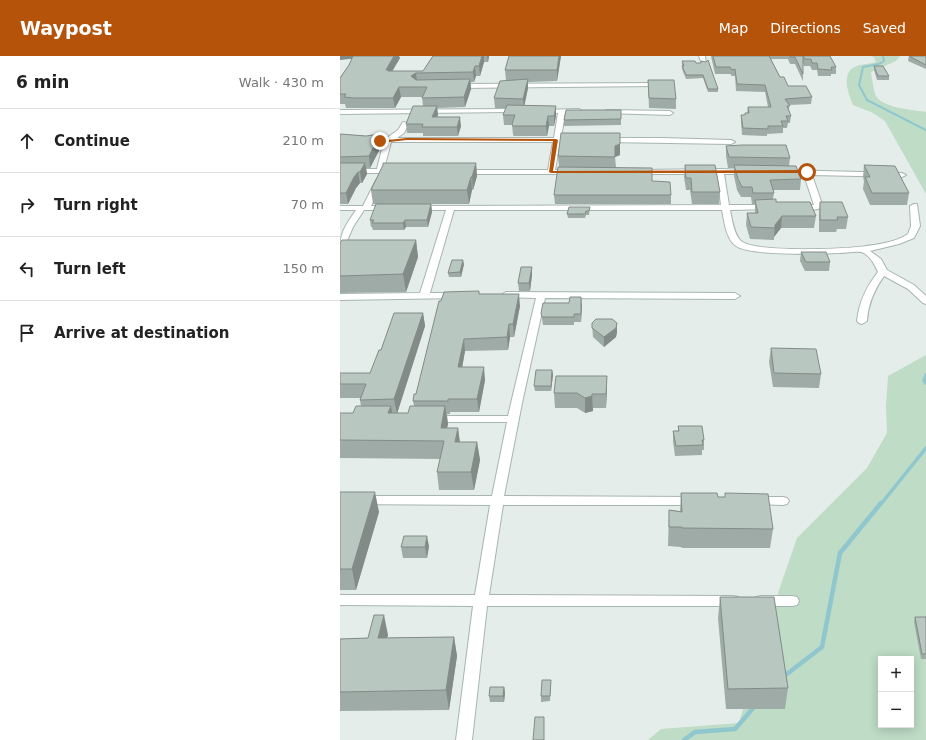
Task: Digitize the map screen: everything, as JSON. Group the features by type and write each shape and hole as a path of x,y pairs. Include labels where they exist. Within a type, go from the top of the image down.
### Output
{"street":[{"path":"448,86 658,84"},
{"path":"551,172 562,111"},
{"path":"340,112 585,111"},
{"path":"600,112 670,113"},
{"path":"340,248 349,227 364,208 379,183 380,178 378,171 389,140 401,131 405,123"},
{"path":"380,141 584,140"},
{"path":"598,140 731,142"},
{"path":"340,171 404,172"},
{"path":"720,171 732,234 739,244 757,249 830,251 864,250 902,240 910,236 915,230 914,206"},
{"path":"458,172 583,172"},
{"path":"630,172 757,172"},
{"path":"780,172 902,176"},
{"path":"791,207 819,207 807,172"},
{"path":"412,208 776,207"},
{"path":"340,208 396,208"},
{"path":"424,296 451,208"},
{"path":"864,250 878,261 882,272 911,287 926,301"},
{"path":"862,321 862,307 870,288 882,272"},
{"path":"494,295 735,296"},
{"path":"464,740 481,601 498,501 513,419 541,295"},
{"path":"340,297 463,296"},
{"path":"418,419 513,419"},
{"path":"340,500 704,501"},
{"path":"744,501 783,501"},
{"path":"340,600 792,601"}],"green space":[{"path":"870,56 900,56 896,61 871,72 875,94 878,99 898,108 926,112 926,194 885,121 871,112 853,105 849,95 847,83 848,73 857,66 876,62 874,57"},
{"path":"926,355 926,740 648,740 661,729 739,723 755,668 769,635 779,590 797,538 867,468 887,433 886,406 888,376"}],"building":[{"path":"353,56 394,56 386,70 423,71 433,56 482,56 479,66 475,66 473,72 416,73 411,76 416,80 470,79 464,97 422,98 427,87 399,87 393,98 354,98 344,97 346,94 340,94 340,78"},
{"path":"509,56 559,56 557,70 505,70"},
{"path":"713,56 769,56 780,77 784,77 788,86 806,86 812,97 785,99 790,106 787,106 791,116 786,116 788,121 781,121 783,126 768,126 768,129 743,128 741,115 749,113 748,107 771,107 765,85 737,84 735,69 732,70 730,67 716,67"},
{"path":"790,56 803,56 803,74 795,57"},
{"path":"803,56 830,56 836,67 831,67 832,70 818,69 817,63 812,63 811,59 805,59"},
{"path":"909,56 926,56 926,65"},
{"path":"708,60 718,89 708,89 703,75 686,75 682,66 684,66 682,61 695,61 696,63 701,63 701,61 706,62"},
{"path":"874,66 883,66 889,76 878,76"},
{"path":"528,79 523,99 494,98 500,81"},
{"path":"648,80 674,80 676,99 649,98"},
{"path":"507,105 556,106 554,116 548,116 546,126 513,126 512,124 515,115 503,115"},
{"path":"413,106 437,106 432,117 460,117 457,127 422,127 423,124 406,124"},
{"path":"566,110 621,110 621,119 564,120"},
{"path":"561,133 620,133 620,144 615,146 615,157 558,156"},
{"path":"340,134 366,136 380,134 369,156 340,157"},
{"path":"786,145 790,158 729,157 726,146"},
{"path":"340,163 365,163 360,172 358,172 354,177 346,193 340,193"},
{"path":"383,163 476,163 467,190 371,190"},
{"path":"685,165 715,165 720,192 692,192 691,178 686,178"},
{"path":"734,165 796,166 801,179 770,180 774,193 753,193 752,187 742,187"},
{"path":"864,165 895,166 909,193 872,193 865,177 870,177"},
{"path":"558,167 652,168 652,181 670,182 671,195 554,195"},
{"path":"776,199 776,202 810,202 816,216 782,216 775,225 775,228 751,227 747,213 758,213 755,200"},
{"path":"820,202 842,202 848,217 837,217 838,220 820,220"},
{"path":"376,204 431,204 427,220 405,220 403,223 372,223 374,220 370,220"},
{"path":"569,207 590,207 589,211 586,211 585,214 567,214"},
{"path":"342,240 416,240 403,274 340,276 340,243"},
{"path":"801,252 826,252 830,262 806,262"},
{"path":"452,260 463,260 460,272 448,273"},
{"path":"521,267 532,267 529,283 518,283"},
{"path":"479,291 479,294 519,294 513,324 509,324 507,337 464,339 458,367 484,367 477,399 413,401 439,301 441,301 444,292"},
{"path":"570,297 581,297 581,314 574,314 574,317 542,317 541,313 543,303 569,303"},
{"path":"394,313 423,313 394,399 360,400 366,384 340,384 340,373 370,373 379,350 381,350"},
{"path":"596,319 612,319 617,323 616,328 604,337 592,328 592,323"},
{"path":"771,348 816,349 821,374 774,373"},
{"path":"536,370 552,370 551,386 534,386"},
{"path":"556,376 607,376 606,394 592,394 592,396 585,398 577,393 554,393"},
{"path":"356,406 391,406 388,413 408,413 410,406 445,406 441,428 458,428 455,442 477,442 471,472 437,472 444,441 340,440 340,413 353,413"},
{"path":"678,426 702,426 704,440 702,440 703,445 676,446 673,431 679,431"},
{"path":"340,492 375,492 352,569 340,569"},
{"path":"681,493 717,493 718,497 725,497 725,493 768,494 773,529 669,527 669,510 682,512"},
{"path":"404,536 427,536 425,547 401,547"},
{"path":"720,597 774,597 788,688 728,689"},
{"path":"374,615 384,615 378,638 454,637 446,690 340,692 340,639 368,638"},
{"path":"915,617 926,617 926,654 922,654"},
{"path":"542,680 551,680 550,696 541,696"},
{"path":"490,687 504,687 503,696 489,696"},
{"path":"535,717 544,717 544,740 533,740"}],"waterway":[{"path":"883,56 884,61 879,64 863,67 859,85 867,100 926,130"},
{"path":"926,375 924,381 926,383"},
{"path":"881,504 926,448"},
{"path":"783,677 822,647 840,553 881,503"},
{"path":"684,740 695,732 735,729 755,706"}],"route":[{"path":"380,141 407,139 556,140 551,172 807,172"}]}
